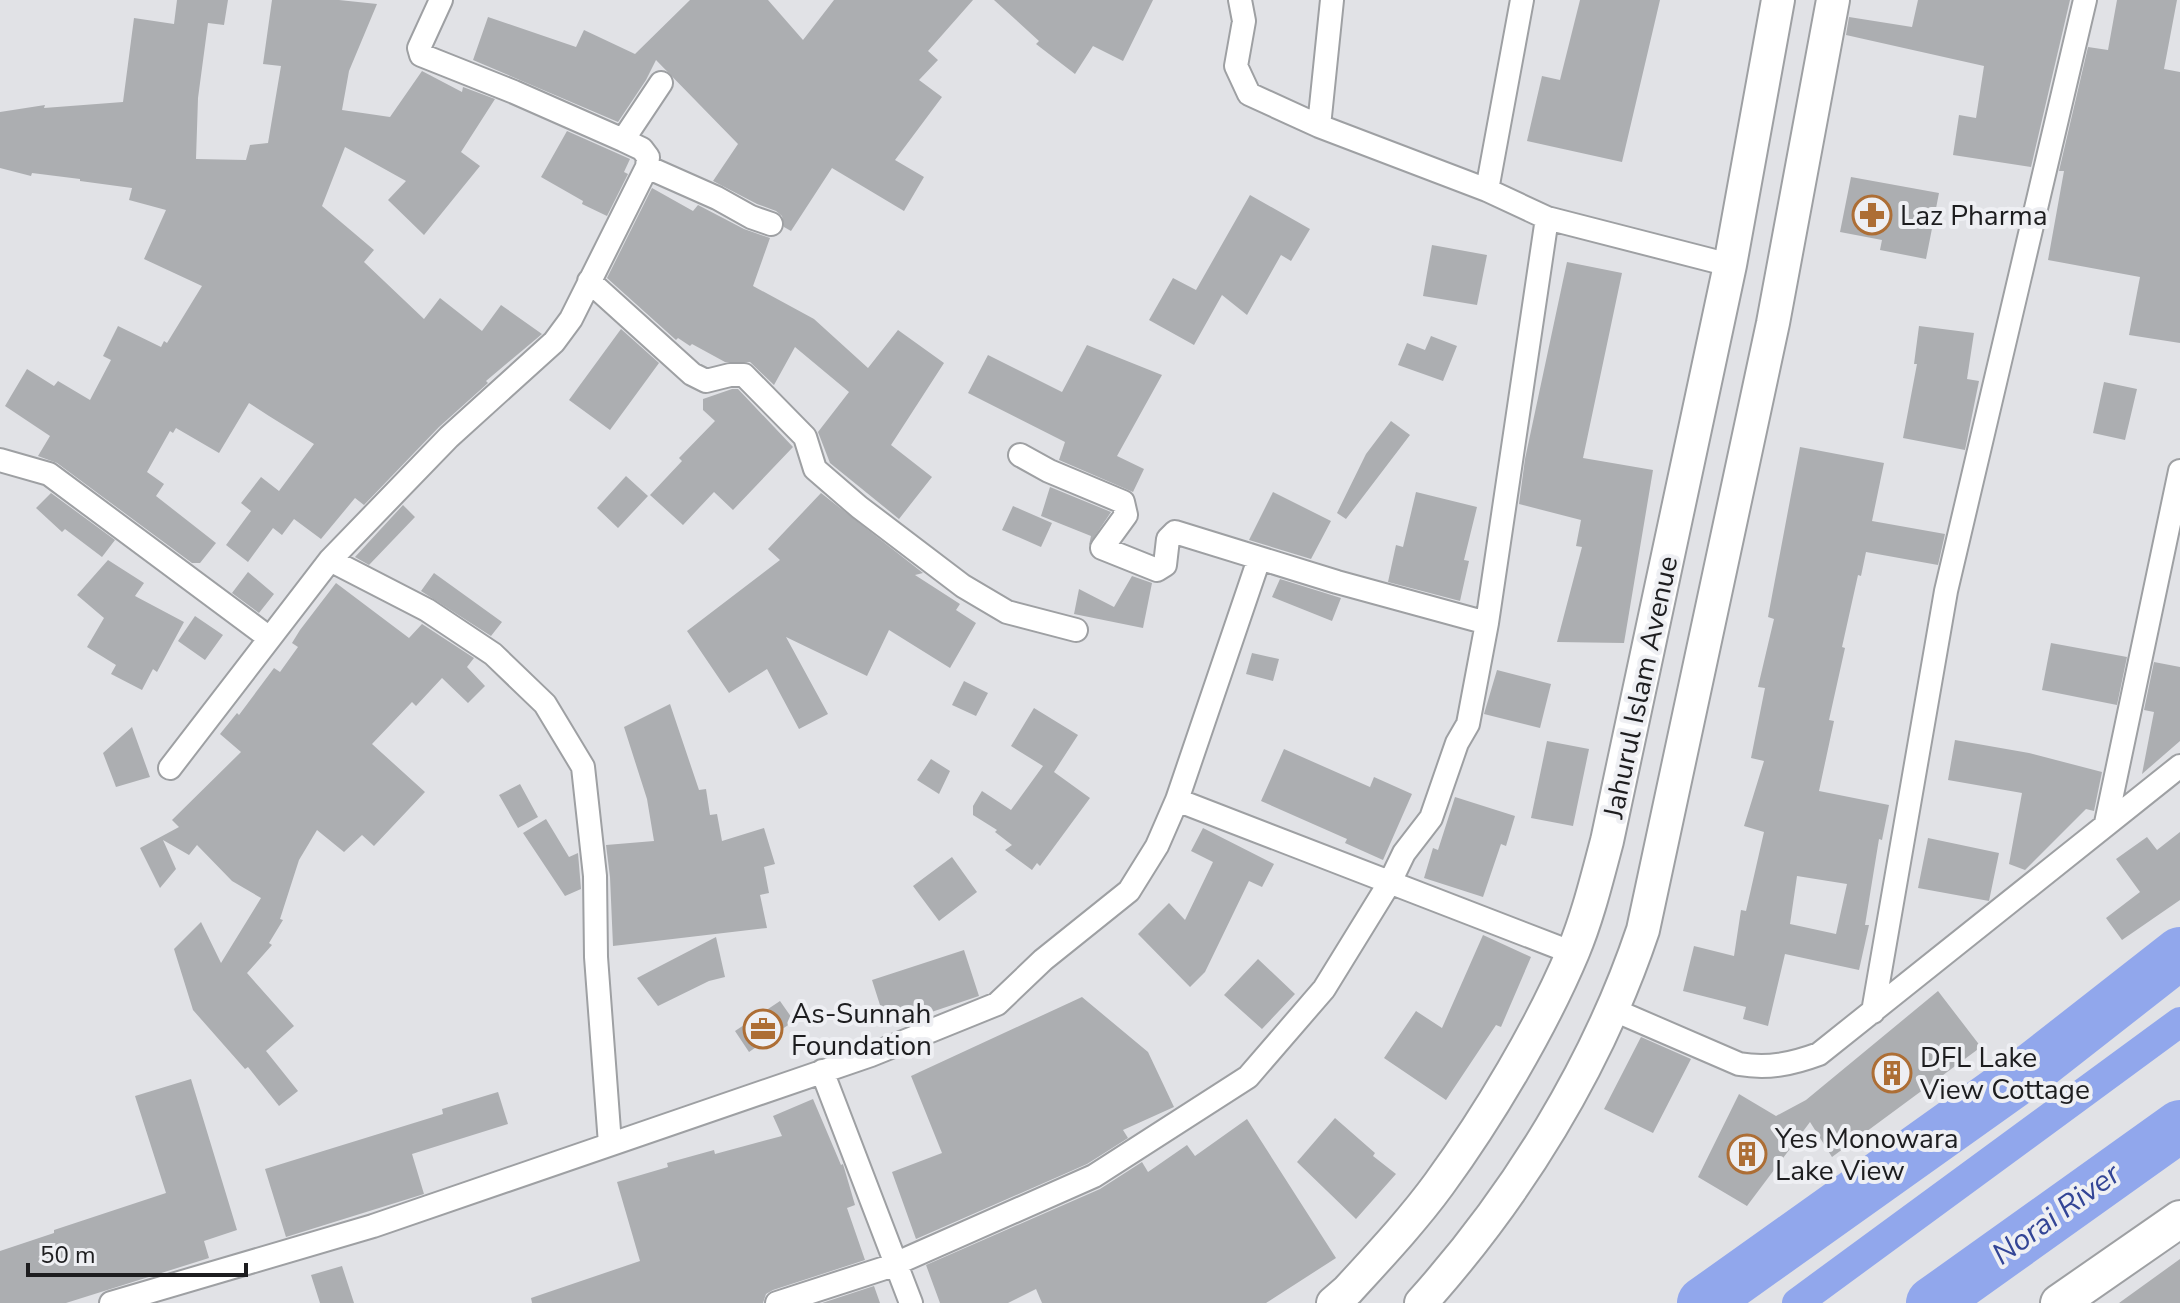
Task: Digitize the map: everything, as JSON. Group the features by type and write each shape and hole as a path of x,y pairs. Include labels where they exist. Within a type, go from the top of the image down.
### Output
{"main road":[{"path":"2059,1303 2180,1219"}],"street":[{"path":"170,768 330,560 449,437 554,342 571,319 647,167 648,157 642,149 418,53 441,0"},
{"path":"1240,0 1244,21 1236,66 1249,94 1319,126 1487,190 1547,218 1730,265"},
{"path":"1319,126 1332,0"},
{"path":"1487,190 1522,0"},
{"name":"Jahurul Islam Avenue","path":"1333,1303 1438,1185 1481,1123 1525,1048 1573,953 1587,916 1607,841 1730,265 1778,0"},
{"name":"Jahurul Islam Avenue","path":"1421,1303 1478,1235 1529,1162 1566,1101 1614,1010 1643,930 1773,323 1833,0"},
{"path":"1873,1012 1946,591 2085,0"},
{"path":"623,140 661,83"},
{"path":"647,167 771,224"},
{"path":"777,1303 896,1263 1094,1176 1248,1077 1324,989 1390,882 1404,853 1431,818 1457,743 1468,724 1487,623 1547,218"},
{"path":"589,281 692,374 706,381 744,375 805,437 815,469 859,507 963,586 1007,612 1076,630"},
{"path":"1020,455 1049,471 1123,502 1126,515 1102,548 1157,570 1163,569 1168,539 1175,532 1487,623"},
{"path":"0,460 49,474 268,637"},
{"path":"2106,823 2180,471"},
{"path":"111,1303 373,1226 871,1055 997,1004 1043,960 1129,891 1157,846 1177,800 1259,559"},
{"path":"330,560 427,610 493,654 545,704 583,767 595,876 596,957 610,1144"},
{"path":"1614,1010 1739,1064 1761,1067 1796,1063 1819,1054 2180,766"},
{"path":"1177,800 1573,953"},
{"path":"822,1071 911,1303"}],"building":[{"path":"177,0 228,0 224,25 208,23 198,98 196,159 246,160 250,145 268,143 281,66 263,64 272,0 339,0 377,4 349,71 342,110 390,117 422,71 462,92 463,87 495,99 461,152 480,166 424,235 388,200 406,181 345,147 322,206 374,250 364,262 424,319 440,298 482,331 501,305 542,334 486,381 488,383 439,427 364,505 355,498 321,539 294,519 282,535 273,528 248,562 226,545 251,511 241,503 261,477 279,491 314,444 249,403 219,453 176,428 173,433 170,431 147,472 164,484 156,496 216,543 200,563 192,563 57,463 38,456 50,436 5,406 27,369 54,386 58,381 90,400 111,360 103,356 118,326 161,347 164,341 167,343 202,286 144,259 166,210 129,200 132,188 32,173 31,176 0,168 0,112 45,105 44,108 123,102 134,18 174,24"},
{"path":"690,0 768,0 803,40 834,0 973,0 928,51 938,60 919,80 942,97 895,160 924,177 904,211 832,168 791,231 784,227 782,216 776,211 713,181 738,144 656,60 618,122 473,60 488,17 576,47 584,30 635,54"},
{"path":"994,0 1153,0 1123,61 1093,46 1075,74 1036,44 1039,41"},
{"path":"1580,0 1660,0 1622,162 1527,141 1542,76 1560,80"},
{"path":"1918,0 2070,0 2031,167 1953,155 1959,115 1976,118 1984,66 1846,35 1849,17 1912,27"},
{"path":"2117,0 2177,0 2164,69 2180,72 2180,343 2129,335 2140,277 2048,260 2064,171 2059,171 2088,47 2108,50"},
{"path":"567,131 630,159 624,172 628,174 607,216 541,177"},
{"path":"1851,177 1939,193 1926,259 1880,250 1882,240 1840,232"},
{"path":"652,188 693,211 698,205 744,229 770,238 753,286 814,319 868,368 898,330 944,363 891,445 932,477 899,519 830,463 818,432 849,392 795,347 774,385 750,362 725,362 692,344 690,346 678,338 676,340 607,278"},
{"path":"1250,195 1310,229 1291,261 1281,255 1247,315 1222,295 1194,345 1149,320 1173,278 1196,290"},
{"path":"1432,245 1487,255 1477,305 1423,296"},
{"path":"1567,262 1622,273 1583,458 1653,470 1624,643 1557,642 1582,547 1576,546 1581,520 1519,504 1525,459"},
{"path":"1919,326 1974,333 1967,379 1979,381 1965,450 1903,438 1917,364 1914,364"},
{"path":"621,329 659,363 610,430 569,400"},
{"path":"1431,336 1457,346 1443,381 1398,365 1407,343 1425,350"},
{"path":"1087,345 1162,375 1117,456 1144,469 1133,492 1059,460 1065,442 968,393 988,355 1062,392"},
{"path":"2104,382 2137,389 2125,440 2093,433"},
{"path":"738,389 793,447 733,510 714,492 683,525 650,495 682,461 679,458 715,421 703,410 703,399"},
{"path":"1391,421 1410,435 1346,519 1337,513 1366,454"},
{"path":"1800,447 1884,463 1872,521 1945,534 1938,565 1866,552 1842,647 1845,648 1829,720 1834,721 1819,791 1889,805 1882,840 1879,839 1865,925 1869,925 1859,970 1785,954 1768,1026 1743,1019 1746,1007 1683,991 1694,946 1734,956 1741,910 1746,911 1764,832 1744,826 1764,761 1751,758 1765,688 1758,687 1774,619 1768,617","holes":["1797,876 1847,884 1836,934 1790,924"]},
{"path":"626,476 648,496 618,528 597,508"},
{"path":"1050,487 1111,512 1089,545 1091,536 1041,516"},
{"path":"1273,492 1331,521 1311,559 1249,540"},
{"path":"1416,492 1477,507 1464,560 1469,561 1460,601 1388,582 1396,545 1403,547"},
{"path":"51,493 115,540 102,557 65,529 62,532 36,508"},
{"path":"821,493 923,573 915,575 960,604 956,610 976,623 950,668 889,630 867,676 786,637 828,714 799,729 767,669 729,693 687,631 780,560 768,549"},
{"path":"403,505 415,517 369,565 355,557"},
{"path":"1013,506 1052,523 1041,547 1002,530"},
{"path":"108,560 144,583 135,596 184,622 157,672 153,669 142,690 111,674 116,665 87,647 104,618 77,595"},
{"path":"248,572 274,594 259,613 232,593"},
{"path":"434,573 502,622 491,636 421,591"},
{"path":"1132,576 1152,583 1143,628 1074,614 1079,589 1114,607"},
{"path":"1280,579 1341,598 1332,621 1272,597"},
{"path":"336,583 409,638 422,624 474,658 467,667 485,686 468,703 442,678 416,706 412,702 372,744 425,792 374,846 362,835 344,852 317,830 299,860 280,919 283,920 269,943 272,945 247,973 294,1026 266,1051 298,1091 279,1106 248,1067 245,1069 193,1010 174,949 201,922 221,963 261,898 232,881 197,845 189,855 163,840 176,869 160,888 140,848 179,827 172,820 241,752 220,734 237,713 239,715 274,668 280,672 298,647 292,643 300,630"},
{"path":"195,616 223,635 205,660 178,641"},
{"path":"2051,643 2127,657 2117,705 2042,690"},
{"path":"1252,653 1279,659 1273,681 1246,674"},
{"path":"2154,662 2180,667 2180,741 2142,774 2154,712 2144,710"},
{"path":"1497,670 1551,684 1540,728 1484,714"},
{"path":"964,681 988,693 976,716 952,705"},
{"path":"670,704 699,790 706,789 710,815 717,814 722,841 764,828 775,864 764,867 769,893 760,895 767,928 613,946 606,845 654,841 647,799 624,727"},
{"path":"1034,708 1078,735 1054,772 1090,798 1040,866 1037,863 1032,870 1005,850 1012,845 995,832 997,830 973,815 973,806 982,791 1011,810 1043,766 1011,746"},
{"path":"132,727 150,777 116,787 103,753"},
{"path":"1955,740 2029,753 2102,772 2094,811 2086,809 2025,870 2009,864 2022,793 1948,780"},
{"path":"1547,741 1589,749 1573,826 1531,818"},
{"path":"1284,749 1370,787 1374,777 1412,794 1383,860 1345,843 1347,839 1261,801"},
{"path":"931,759 950,771 939,794 917,780"},
{"path":"520,784 538,817 518,828 499,795"},
{"path":"1455,797 1515,816 1506,846 1501,844 1483,897 1424,878 1433,848 1438,850"},
{"path":"546,819 569,857 578,853 581,889 565,896 523,833"},
{"path":"1203,828 1274,864 1262,887 1249,881 1205,972 1190,987 1138,934 1169,903 1185,920 1213,862 1191,851"},
{"path":"2180,832 2180,900 2122,940 2106,918 2140,892 2116,859 2147,837 2157,850"},
{"path":"1928,838 1999,853 1989,901 1918,888"},
{"path":"952,857 977,892 939,921 913,886"},
{"path":"1483,935 1531,957 1501,1027 1496,1025 1446,1100 1384,1058 1416,1011 1442,1028"},
{"path":"716,937 725,977 709,981 658,1006 637,978"},
{"path":"964,950 979,996 887,1027 872,980"},
{"path":"1258,959 1295,994 1262,1029 1224,995"},
{"name":"DFL Lake View Cottage","path":"1938,991 1981,1047 1832,1157 1810,1122 1747,1206 1698,1177 1739,1094 1776,1116 1806,1100"},
{"path":"1082,997 1148,1052 1174,1107 1123,1130 1128,1138 1087,1164 916,1239 892,1172 942,1153 911,1076"},
{"path":"780,1001 794,1021 749,1052 735,1031"},
{"path":"1641,1037 1691,1059 1653,1133 1604,1109"},
{"path":"191,1079 237,1230 204,1241 209,1258 66,1303 0,1303 0,1251 166,1193 135,1096"},
{"path":"498,1092 508,1124 412,1154 424,1194 286,1237 265,1169 443,1114 442,1109"},
{"path":"813,1099 843,1164 855,1205 847,1208 865,1260 773,1290 766,1294 763,1303 532,1303 531,1298 640,1261 617,1182 668,1167 667,1163 782,1136 773,1116"},
{"path":"1335,1118 1396,1174 1356,1219 1297,1162"},
{"path":"1247,1119 1336,1258 1266,1303 1042,1303 1036,1289 1008,1303 940,1303 926,1265 1100,1189 1142,1162 1148,1172 1187,1145 1195,1156"},
{"path":"2180,1259 2180,1303 2119,1303"},
{"path":"342,1266 354,1303 320,1303 311,1275"},
{"path":"874,1286 880,1303 822,1303"}],"waterway":[{"name":"Norai River","path":"1703,1303 2033,1068 2180,953"},
{"path":"1797,1303 2180,1022"},
{"name":"Norai River","path":"1932,1303 2180,1126"}],"place":[{"name":"Laz Pharma","path":"1872,215"},
{"name":"As-Sunnah Foundation","path":"763,1029"},
{"name":"DFL Lake View Cottage","path":"1892,1073"},
{"name":"Yes Monowara Lake View","path":"1747,1154"}]}
